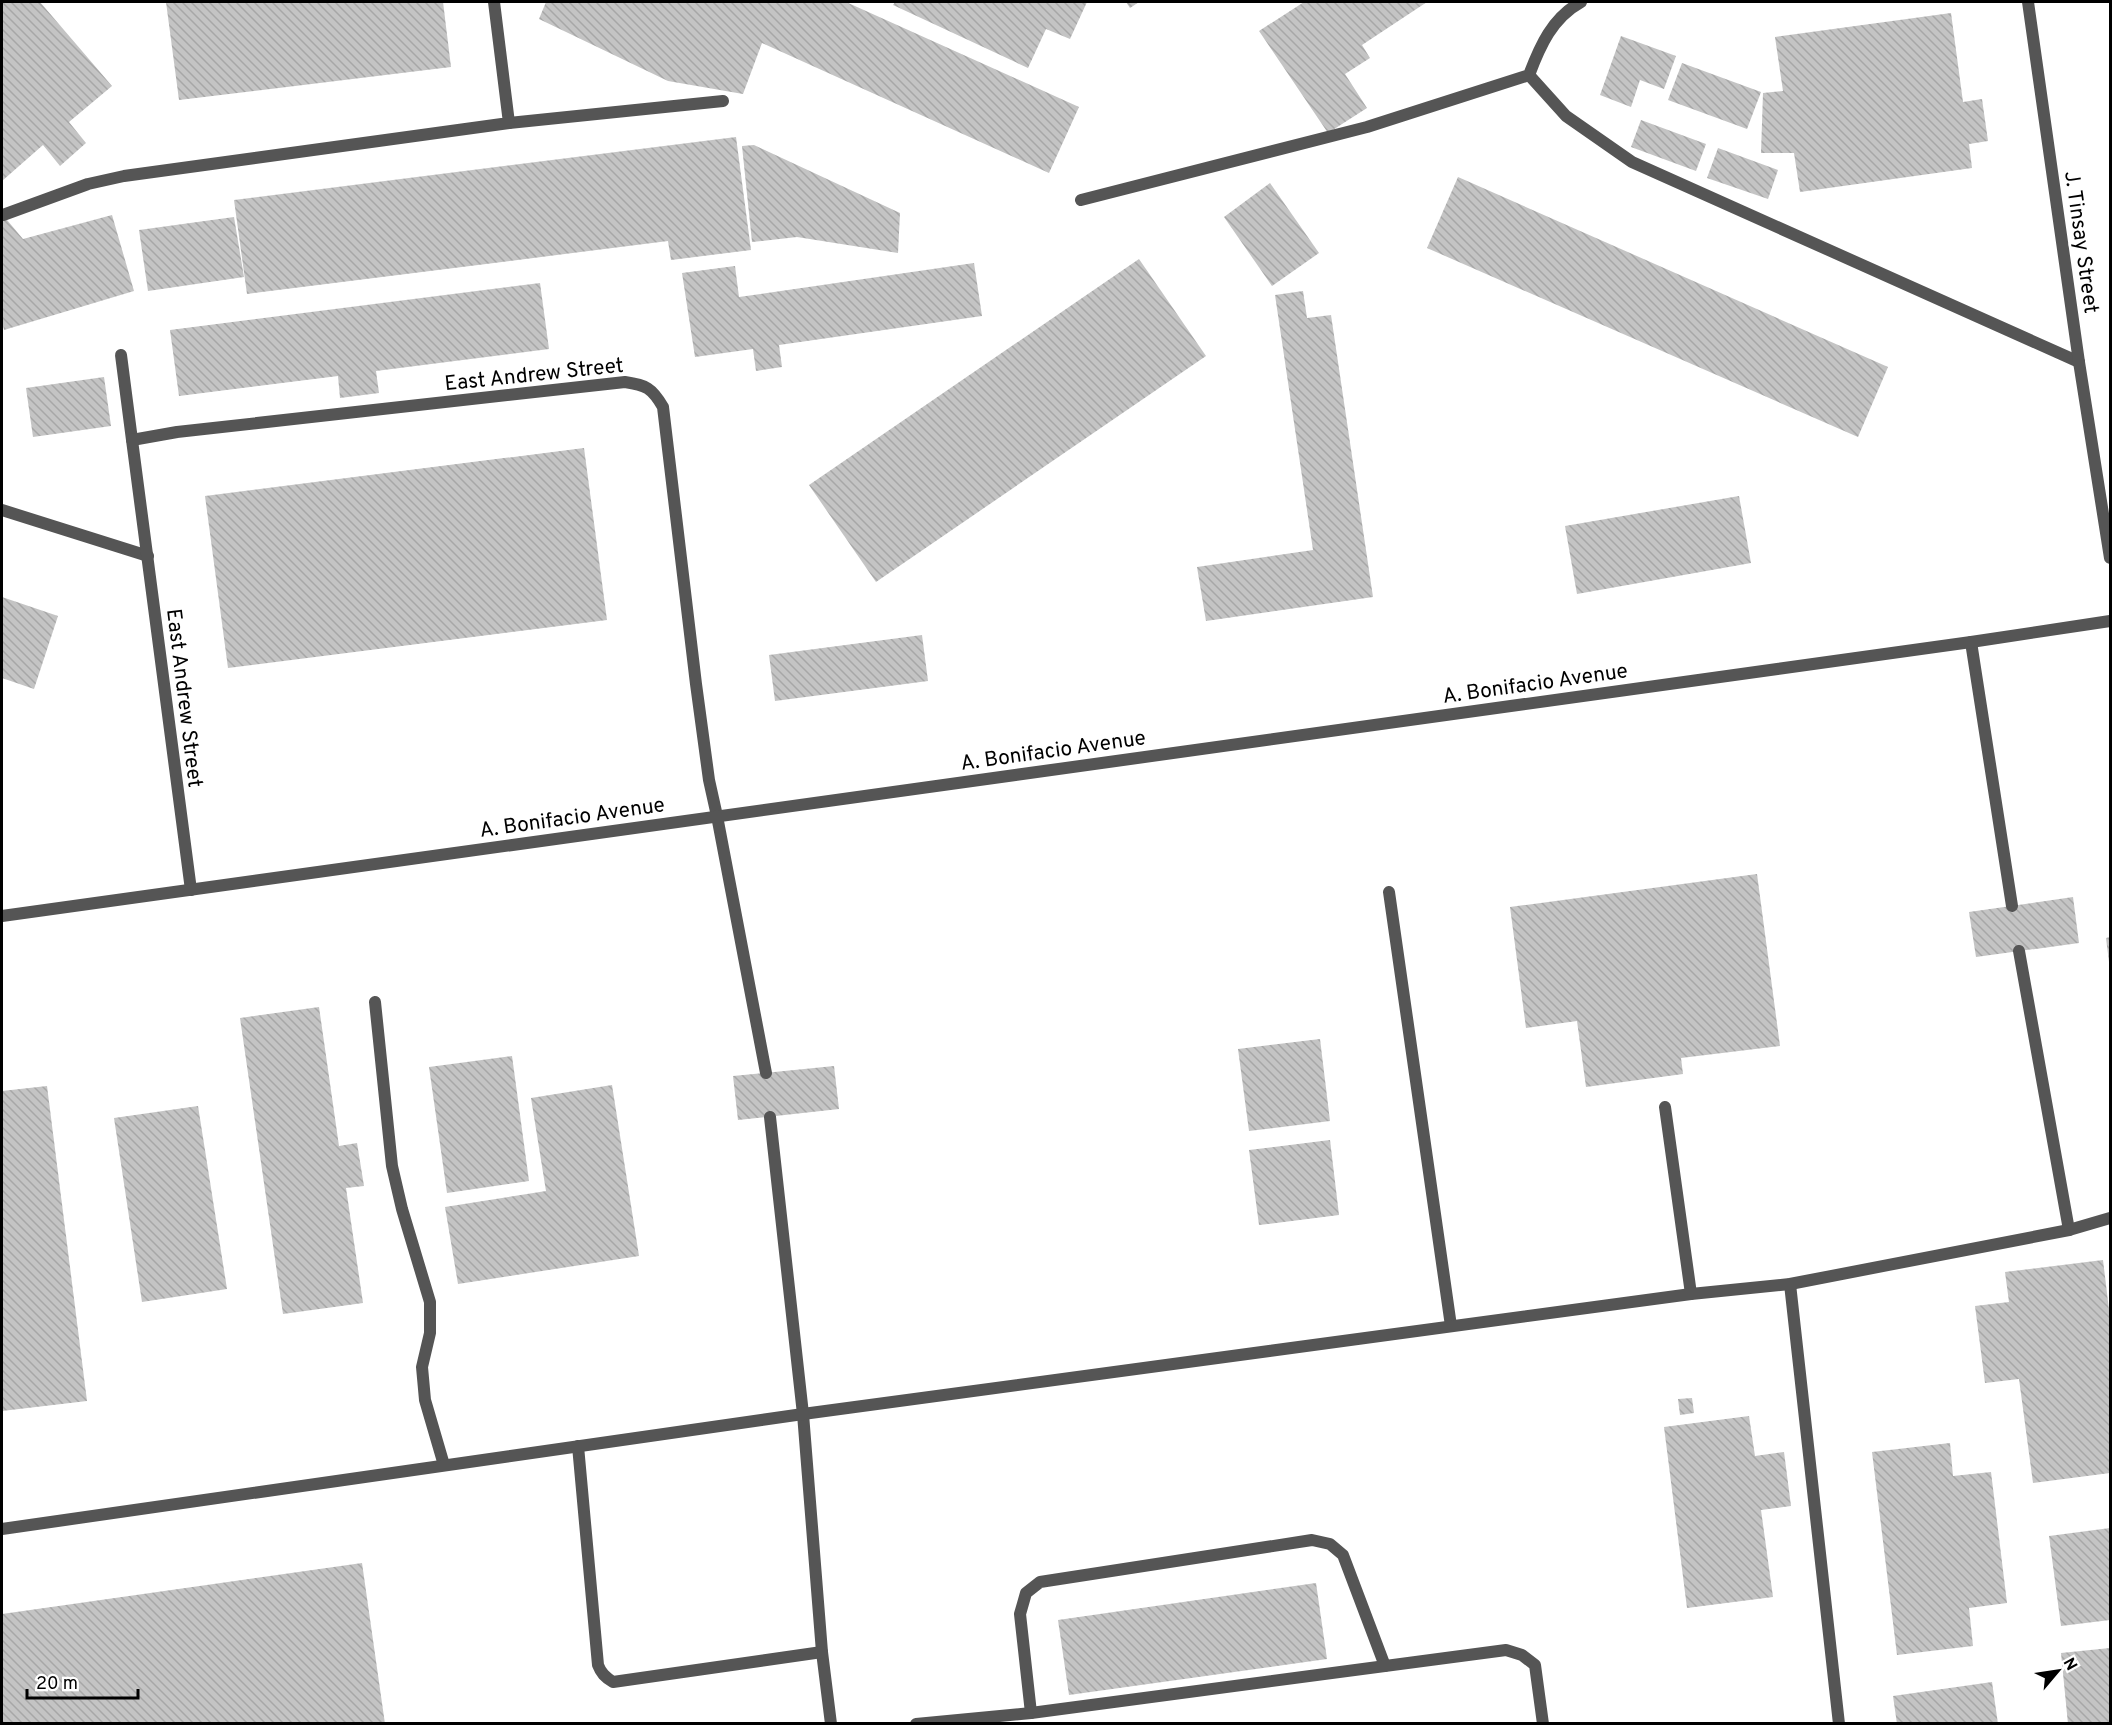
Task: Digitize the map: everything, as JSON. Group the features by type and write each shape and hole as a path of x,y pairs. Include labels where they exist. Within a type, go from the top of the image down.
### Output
{"street":[{"path":"494,2 509,123"},
{"path":"1529,75 1543,40 1569,8 1581,2"},
{"name":"J. Tinsay Street","path":"2028,2 2079,362 2110,558"},
{"path":"1082,200 1367,127 1529,75"},
{"path":"1529,75 1566,116 1632,162 2079,362"},
{"path":"3,215 88,184 124,176 509,123 723,101"},
{"name":"East Andrew Street","path":"121,355 191,890"},
{"name":"East Andrew Street","path":"132,440 177,432 625,382 643,385 654,393 663,406 709,780 766,1073"},
{"path":"2,510 148,556"},
{"name":"A. Bonifacio Avenue","path":"2,916 2110,621"},
{"path":"1971,642 2012,906"},
{"path":"1389,892 1451,1326"},
{"path":"2019,951 2069,1230"},
{"path":"375,1002 392,1166 402,1209 430,1302 430,1333 422,1367 425,1400 444,1466"},
{"path":"1665,1107 1691,1294"},
{"path":"771,1117 803,1414 822,1652 831,1724"},
{"path":"2,1528 803,1414 1691,1294 1790,1284 2069,1230 2110,1218"},
{"path":"1790,1284 1839,1724"},
{"path":"579,1446 598,1665 606,1678 613,1682 822,1652"},
{"path":"1031,1713 1020,1614 1026,1593 1040,1582 1312,1540 1330,1544 1343,1555 1385,1666"},
{"path":"916,1724 1031,1713 1506,1650 1522,1655 1535,1665 1543,1724"}],"building":[{"path":"2,2 40,2 112,86 69,122 86,143 60,166 43,145 2,181"},
{"path":"166,2 443,2 451,67 179,100"},
{"path":"546,2 846,2 1079,107 1049,173 762,43 743,94 668,81 539,19"},
{"path":"895,2 1087,2 1070,39 1046,29 1028,68 893,5"},
{"path":"1126,2 1139,2 1130,8"},
{"path":"1304,2 1427,2 1362,45 1370,58 1345,74 1367,108 1328,133 1259,31"},
{"path":"1951,13 1963,102 1982,99 1988,141 1969,144 1972,168 1800,192 1794,153 1761,153 1763,93 1783,91 1775,37"},
{"path":"1621,36 1676,56 1664,89 1640,80 1631,107 1600,95"},
{"path":"1682,63 1761,92 1747,129 1668,100"},
{"path":"1641,120 1706,144 1696,171 1631,147"},
{"path":"736,137 751,250 671,260 668,241 247,294 234,200"},
{"path":"754,145 900,213 898,253 797,237 752,242 742,146"},
{"path":"1718,148 1778,170 1768,199 1707,178"},
{"path":"1458,177 1888,367 1858,437 1427,248"},
{"path":"1270,183 1319,253 1272,286 1224,217"},
{"path":"2,214 23,239 112,215 134,291 4,330 2,321"},
{"path":"234,217 244,277 148,291 139,230"},
{"path":"1139,259 1206,356 876,582 809,485"},
{"path":"974,263 982,316 779,345 782,367 756,371 753,349 695,357 682,273 735,266 739,297"},
{"path":"540,283 549,349 376,371 379,393 340,398 338,376 179,396 170,330"},
{"path":"1303,291 1307,318 1331,315 1373,597 1206,621 1197,567 1313,550 1275,295"},
{"path":"104,377 111,426 33,437 26,388"},
{"path":"584,448 607,620 228,668 205,496"},
{"path":"1739,496 1751,563 1577,594 1565,526"},
{"path":"2,597 58,616 34,689 2,678"},
{"path":"922,635 928,681 775,701 769,655"},
{"path":"1757,874 1780,1046 1681,1058 1683,1074 1586,1087 1577,1021 1526,1028 1510,907"},
{"path":"2073,897 2079,943 1976,957 1969,912"},
{"path":"2110,937 2110,962 2109,962 2106,938"},
{"path":"319,1007 339,1146 357,1143 364,1186 346,1188 363,1303 283,1314 240,1018"},
{"path":"1320,1039 1330,1121 1249,1131 1238,1049"},
{"path":"512,1056 529,1181 447,1193 429,1067"},
{"path":"834,1066 839,1109 738,1120 733,1076"},
{"path":"612,1085 639,1256 458,1284 445,1207 546,1191 531,1098"},
{"path":"47,1086 87,1401 2,1411 2,1091"},
{"path":"198,1106 227,1289 142,1302 114,1118"},
{"path":"1330,1140 1339,1215 1259,1225 1249,1150"},
{"path":"2103,1260 2110,1318 2110,1473 2033,1483 2019,1379 1985,1383 1975,1306 2009,1302 2005,1272"},
{"path":"1692,1398 1694,1413 1680,1415 1678,1399"},
{"path":"1749,1416 1755,1456 1784,1452 1791,1506 1761,1510 1773,1597 1687,1608 1664,1427"},
{"path":"1950,1443 1953,1476 1991,1472 2007,1603 1969,1608 1973,1646 1897,1655 1872,1452"},
{"path":"2110,1528 2110,1620 2061,1626 2049,1536"},
{"path":"362,1563 385,1724 2,1724 2,1614"},
{"path":"1316,1583 1327,1659 1069,1695 1058,1620"},
{"path":"2110,1648 2110,1724 2068,1724 2061,1653"},
{"path":"1992,1682 1998,1724 1897,1724 1893,1696"}]}
